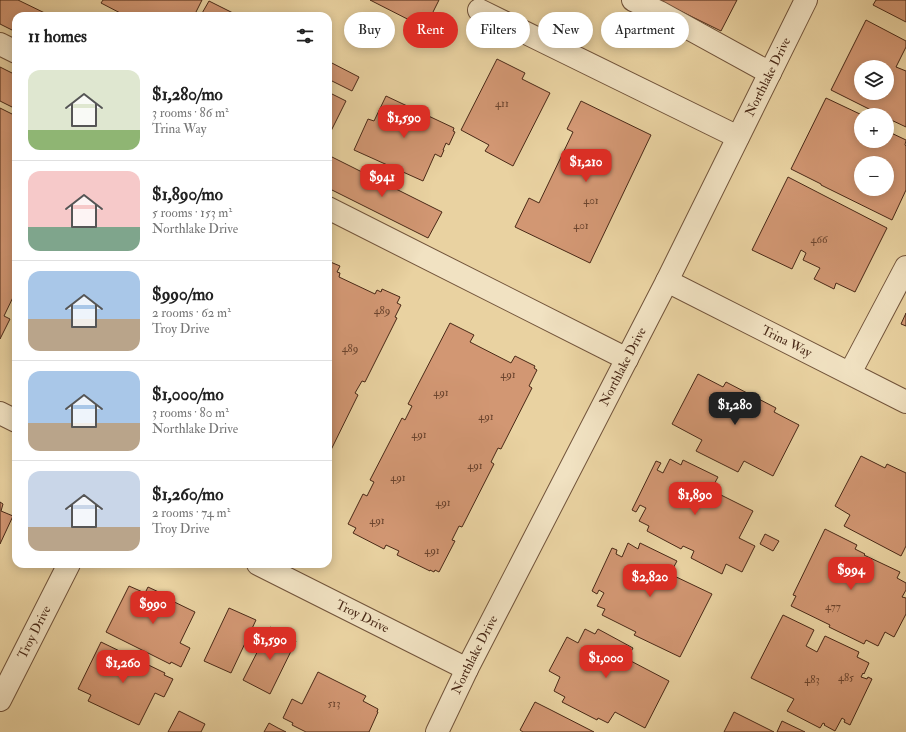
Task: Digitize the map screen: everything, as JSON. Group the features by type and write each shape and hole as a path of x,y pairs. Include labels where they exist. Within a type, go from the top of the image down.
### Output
{"street":[{"path":"633,0 770,73"},
{"name":"Northlake Drive","path":"437,732 627,359 806,0"},
{"path":"479,10 738,137"},
{"path":"0,44 12,50"},
{"path":"332,210 627,359"},
{"path":"850,373 906,267"},
{"name":"Trina Way","path":"666,281 906,402"},
{"path":"0,413 12,419"},
{"name":"Troy Drive","path":"0,700 67,568"},
{"name":"Troy Drive","path":"266,568 468,670"}],"building":[{"path":"0,0 18,0 43,12 12,12 12,30 0,24"},
{"path":"103,0 202,0 196,12 118,12 101,3"},
{"path":"370,0 439,0 433,12 403,12 403,17"},
{"path":"658,0 737,0 721,31 689,15 689,12 682,12"},
{"path":"876,0 906,0 906,22 873,5"},
{"path":"209,1 231,12 203,12"},
{"path":"866,20 906,41 906,47 896,67 906,71 906,127 894,121 894,108 867,108 831,90"},
{"path":"497,59 525,73 522,79 550,93 513,166 485,151 489,145 461,130"},
{"path":"332,63 359,77 352,91 332,81"},
{"path":"0,67 12,73 12,107 0,101"},
{"path":"332,94 346,101 332,129"},
{"path":"386,96 454,128 453,131 455,132 449,145 446,143 441,157 435,154 423,181 354,150 368,119 374,121"},
{"path":"826,98 854,111 854,148 894,148 894,134 906,140 906,190 892,220 791,169"},
{"path":"581,101 651,135 590,263 515,227 529,198 539,203 573,132 567,129"},
{"path":"0,108 12,114 12,299 4,316 10,319 0,339"},
{"path":"332,157 442,212 428,238 332,190"},
{"path":"788,177 887,228 855,292 836,283 834,289 814,279 820,268 803,260 806,253 801,250 792,269 752,250"},
{"path":"332,263 340,266 337,272 340,273 339,277 375,294 377,290 381,292 382,289 400,297 397,303 401,305 395,317 397,318 365,382 362,381 355,393 358,395 332,448"},
{"path":"906,313 906,326 901,324"},
{"path":"450,323 474,335 470,342 511,363 515,356 535,366 534,368 537,370 529,386 532,388 501,449 498,448 491,462 494,464 462,527 459,526 452,540 455,541 439,572 435,570 434,572 397,555 399,551 386,545 384,549 353,533 356,528 348,524 363,494 367,496 374,482 370,480 402,418 405,420 412,406 408,404"},
{"path":"698,374 723,387 726,382 776,408 774,412 799,425 773,476 744,461 738,472 696,451 702,440 672,424"},
{"path":"861,456 885,468 887,464 906,473 906,546 901,556 844,526 850,515 835,506"},
{"path":"670,459 681,465 683,460 718,477 711,490 753,511 739,538 755,546 742,572 726,564 722,574 691,558 694,551 683,546 681,549 647,531 649,526 639,521 646,508 640,505 636,512 632,510 656,461 661,463 657,470 663,473"},
{"path":"0,502 3,504 1,511 12,516 12,518 0,544"},
{"path":"825,529 857,545 855,549 865,554 864,555 900,572 897,578 906,583 906,590 902,597 906,598 906,614 894,637 885,632 878,646 866,640 864,644 791,606 796,596 793,595"},
{"path":"765,534 779,541 773,551 760,544"},
{"path":"628,543 638,549 640,543 677,561 670,574 712,594 680,657 634,635 636,632 602,615 605,609 597,606 604,593 599,590 597,594 592,591 612,548 617,550 616,554 622,557"},
{"path":"129,586 145,593 148,587 163,594 162,596 195,612 180,643 190,648 181,667 171,662 170,664 106,632"},
{"path":"229,608 256,620 231,673 204,661"},
{"path":"783,615 814,630 806,646 817,652 825,636 859,652 857,657 869,663 861,677 867,679 868,677 872,679 850,725 844,722 845,720 842,718 835,731 823,723 820,728 787,711 794,699 751,678"},
{"path":"270,627 296,641 270,694 243,680"},
{"path":"585,629 595,634 598,629 633,648 627,659 669,681 645,728 615,712 608,723 598,718 597,720 562,702 565,697 554,691 560,677 549,671 567,637 578,643"},
{"path":"101,642 165,673 164,675 173,679 164,697 155,693 139,725 88,701 91,695 78,689"},
{"path":"318,672 366,696 363,701 378,709 369,732 306,732 292,725 293,723 283,718 292,699 302,704"},
{"path":"535,702 594,732 523,732 520,730"},
{"path":"179,711 205,724 201,732 168,732"},
{"path":"734,712 774,732 724,732"},
{"path":"782,721 805,732 777,732"},
{"path":"269,723 278,728 286,732 264,732"}]}
